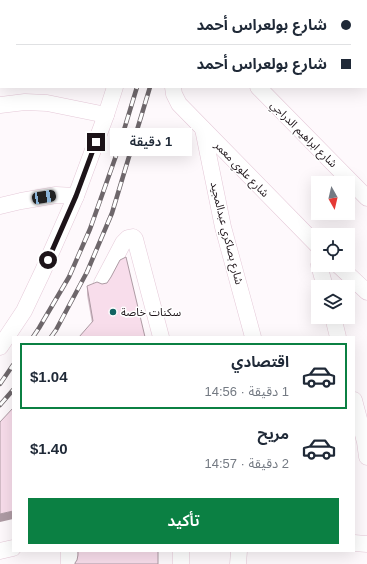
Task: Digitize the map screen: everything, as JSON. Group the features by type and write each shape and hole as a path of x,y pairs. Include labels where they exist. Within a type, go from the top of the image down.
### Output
{"street":[{"path":"2,340 24,311 42,273 76,196 115,88"},
{"name":"شارع علوي معمر","path":"173,88 174,94 179,104 311,239"},
{"name":"شارع ابراهيم الدراجي","path":"259,88 367,198"},
{"path":"0,106 25,102 47,103 106,115"},
{"name":"شارع بصاكري عبدالمجيد","path":"203,129 223,227 253,336"},
{"path":"0,206 56,195 76,196"},
{"path":"102,284 123,243 128,238 133,237 135,239 161,336"},
{"path":"346,272 367,292"},
{"path":"334,324 338,336"},
{"path":"355,404 365,442 367,458 355,462"},
{"path":"355,543 367,544"},
{"path":"0,551 12,548"},
{"path":"68,552 69,564"},
{"path":"181,552 181,564"},
{"path":"238,564 239,552"}],"building":[{"name":"سكنات خاصة","path":"126,257 145,336 80,336 93,321 87,286 97,282 102,284 107,283 120,260"},
{"path":"12,409 12,511 0,514 0,422"},
{"path":"78,552 158,552 158,564 75,564"}],"railway":[{"path":"34,336 69,277 90,229 117,153 137,88"},
{"path":"52,336 87,272 112,213 150,88"},
{"path":"0,384 12,366"},
{"path":"0,405 12,391"}],"place":[{"name":"سكنات خاصة","path":"113,312"}],"route":[{"path":"48,260 76,196 96,142"}]}
